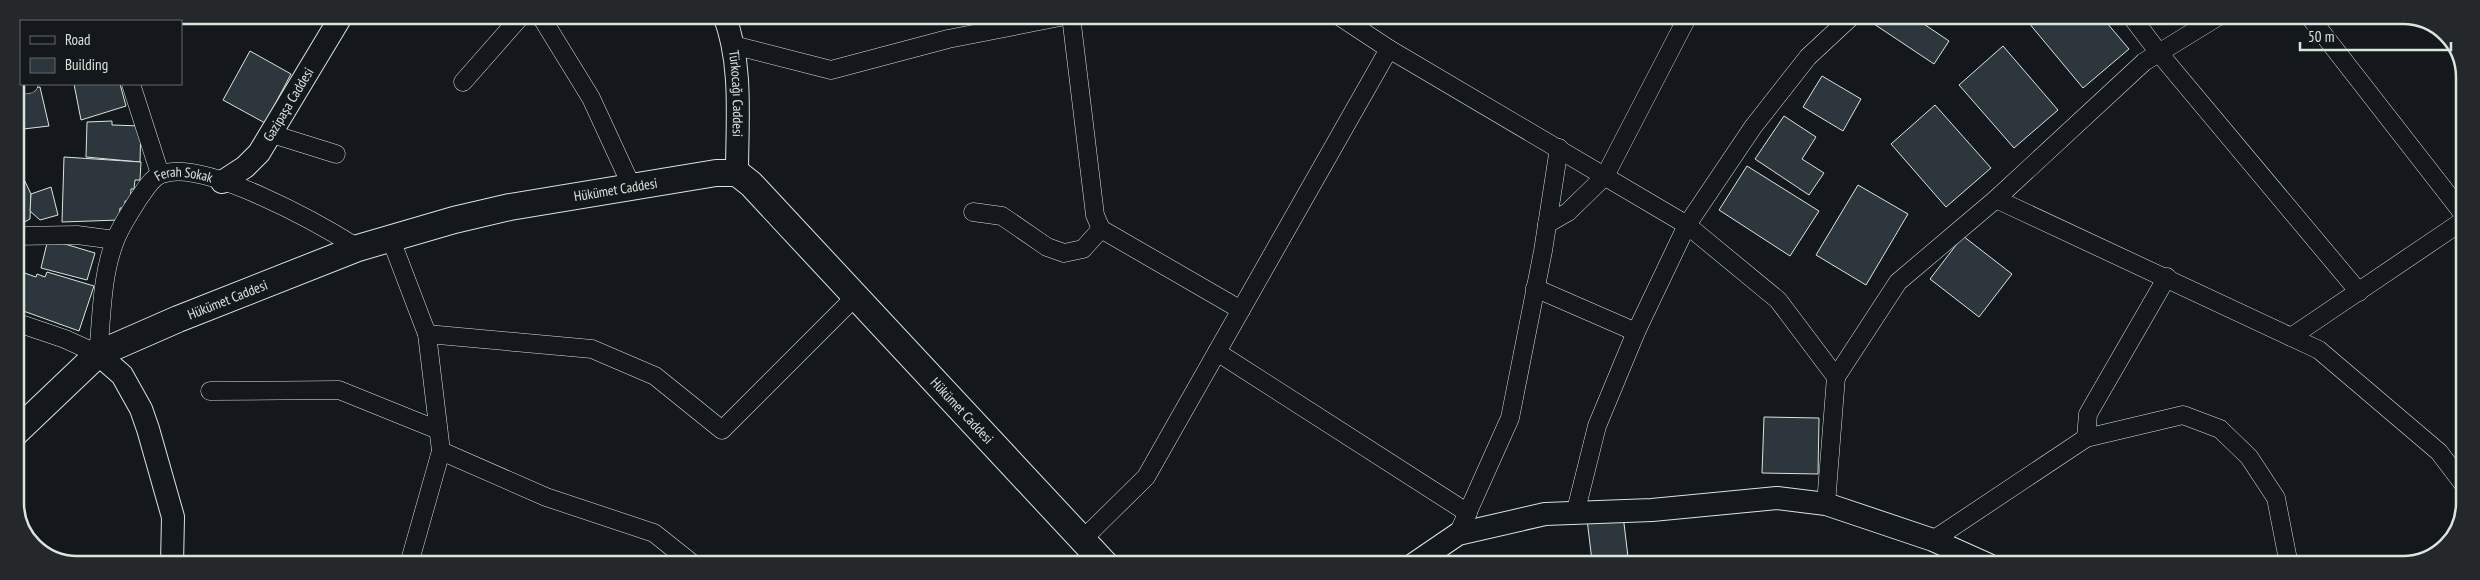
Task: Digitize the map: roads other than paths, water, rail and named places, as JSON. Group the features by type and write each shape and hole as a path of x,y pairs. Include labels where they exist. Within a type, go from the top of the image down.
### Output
{"main road":[{"name":"Hükümet Caddesi","path":"24,424 98,354 178,319 358,248 390,237 510,207 716,173 737,173 751,184 1097,556"}],"street":[{"name":"Gazipaşa Caddesi","path":"222,182 245,167 259,153 337,24"},
{"path":"463,82 514,24"},
{"path":"546,24 591,98 632,186"},
{"name":"Türkocağı Caddesi","path":"727,24 733,45 738,101 737,173"},
{"path":"733,45 832,70 948,38 1022,24"},
{"path":"1072,24 1095,215 1101,229 1241,310"},
{"path":"1352,24 1687,225 1778,300 1836,377"},
{"path":"1547,224 1568,212 1605,176 1684,24"},
{"path":"1575,514 1597,426 1636,332 1687,225 1753,126 1808,57 1843,24"},
{"path":"2137,24 2159,53 2359,292"},
{"path":"1826,504 1836,377 1898,282 1996,198 2144,62 2206,24"},
{"path":"2315,24 2456,205"},
{"path":"1081,541 1146,476 1389,48"},
{"path":"131,85 160,174"},
{"path":"272,134 336,154"},
{"path":"1438,556 1458,534 1510,418 1547,224 1559,148"},
{"name":"Ferah Sokak","path":"98,354 107,268 115,240 148,185 160,174 180,170 222,182 298,212 358,248"},
{"path":"1996,198 2318,350 2439,452 2456,475"},
{"path":"973,212 1002,216 1046,247 1064,253 1083,249 1101,229"},
{"path":"2291,337 2456,225"},
{"path":"24,236 77,235 115,240"},
{"path":"390,237 427,334 441,451 411,556"},
{"path":"2086,438 2088,414 2167,278"},
{"path":"1535,288 1636,332"},
{"path":"427,334 592,349 655,376 722,430 855,297"},
{"path":"24,325 65,339 98,354 122,375 141,409 173,517 172,556"},
{"path":"1217,352 1468,513"},
{"path":"210,391 339,390 438,430"},
{"path":"1933,540 2086,438 2183,415 2220,430 2249,457 2276,498 2287,556"},
{"path":"441,451 546,497 654,532 683,556"},
{"path":"1458,534 1545,514 1652,510 1778,498 1826,504 1933,540 1969,556"}]}
